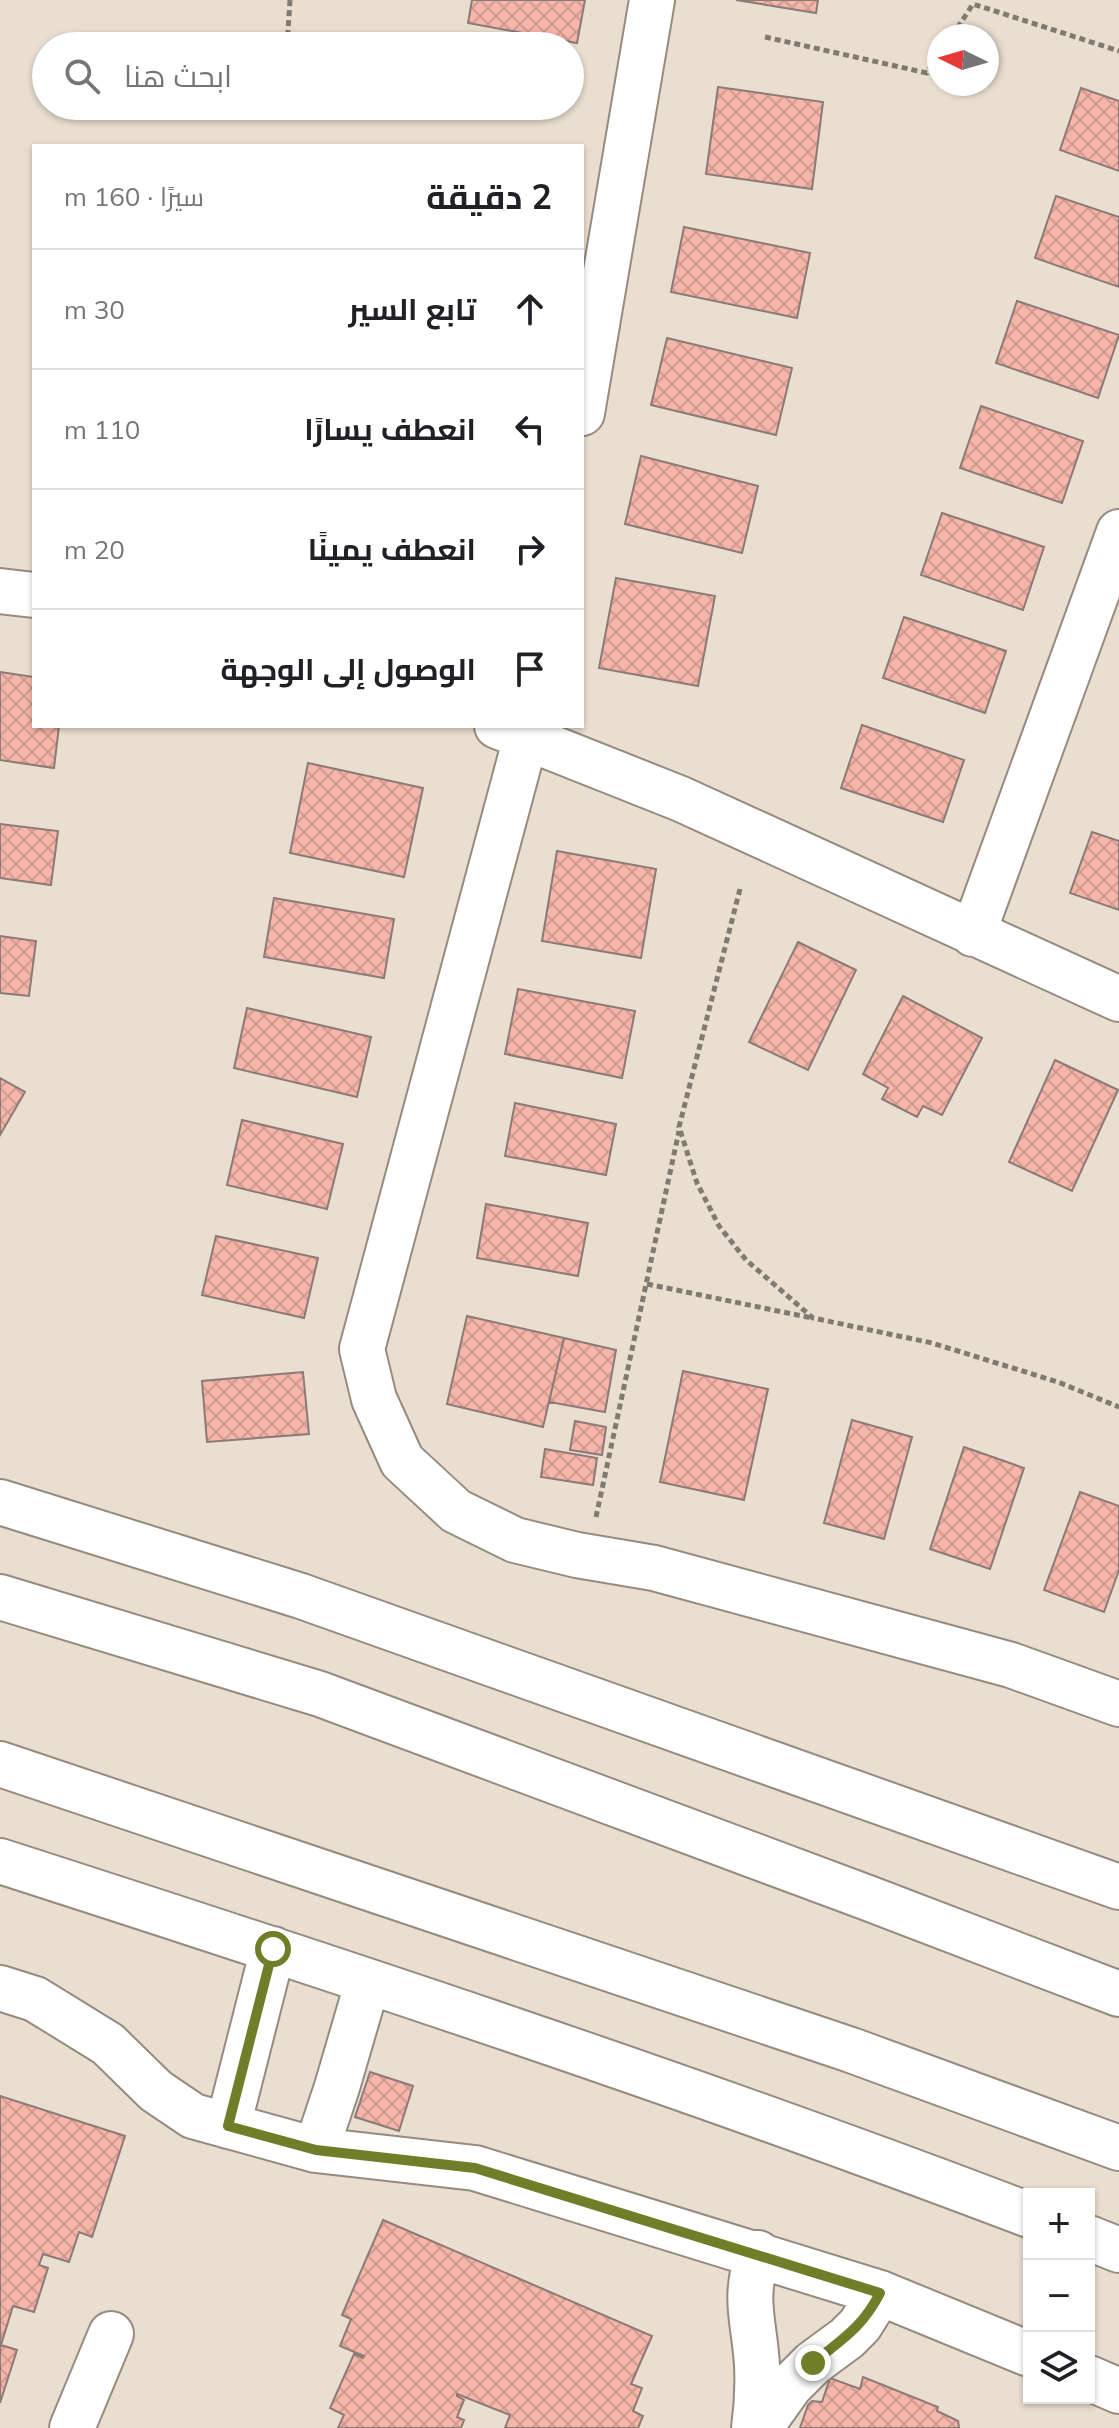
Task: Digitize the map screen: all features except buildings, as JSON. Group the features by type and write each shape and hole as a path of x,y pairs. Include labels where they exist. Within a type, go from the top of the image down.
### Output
{"street":[{"path":"584,401 652,0"},
{"path":"973,934 1119,532"},
{"path":"0,591 32,595"},
{"path":"1119,999 681,799 518,730 362,1349 374,1399 402,1461 456,1511 515,1540 587,1557 654,1568 1011,1665 1119,1704"},
{"path":"0,1502 301,1596 1119,1887"},
{"path":"0,1597 320,1694 1119,1994"},
{"path":"0,1764 836,2045 1119,2148"},
{"path":"0,1861 580,2053 1023,2213"},
{"path":"228,2126 273,1949"},
{"path":"316,2150 368,1981"},
{"path":"0,1988 35,1999 108,2044 156,2091 193,2116 316,2150 475,2168 880,2293 1023,2352"},
{"path":"1095,2240 1119,2250"},
{"path":"757,2428 757,2365 749,2292 758,2253"},
{"path":"757,2428 790,2386 813,2363 860,2325 880,2293"},
{"path":"72,2428 111,2334"},
{"path":"1095,2381 1119,2391"}],"path":[{"path":"288,32 290,0"},
{"path":"960,24 974,2 1119,51"},
{"path":"765,37 927,73"},
{"path":"587,1557 679,1127 740,889"},
{"path":"679,1127 697,1183 719,1226 746,1260 813,1318"},
{"path":"647,1284 932,1343 1058,1382 1119,1407"}],"route":[{"path":"273,1949 228,2126 316,2150 475,2168 880,2293 860,2325 813,2363"}]}
